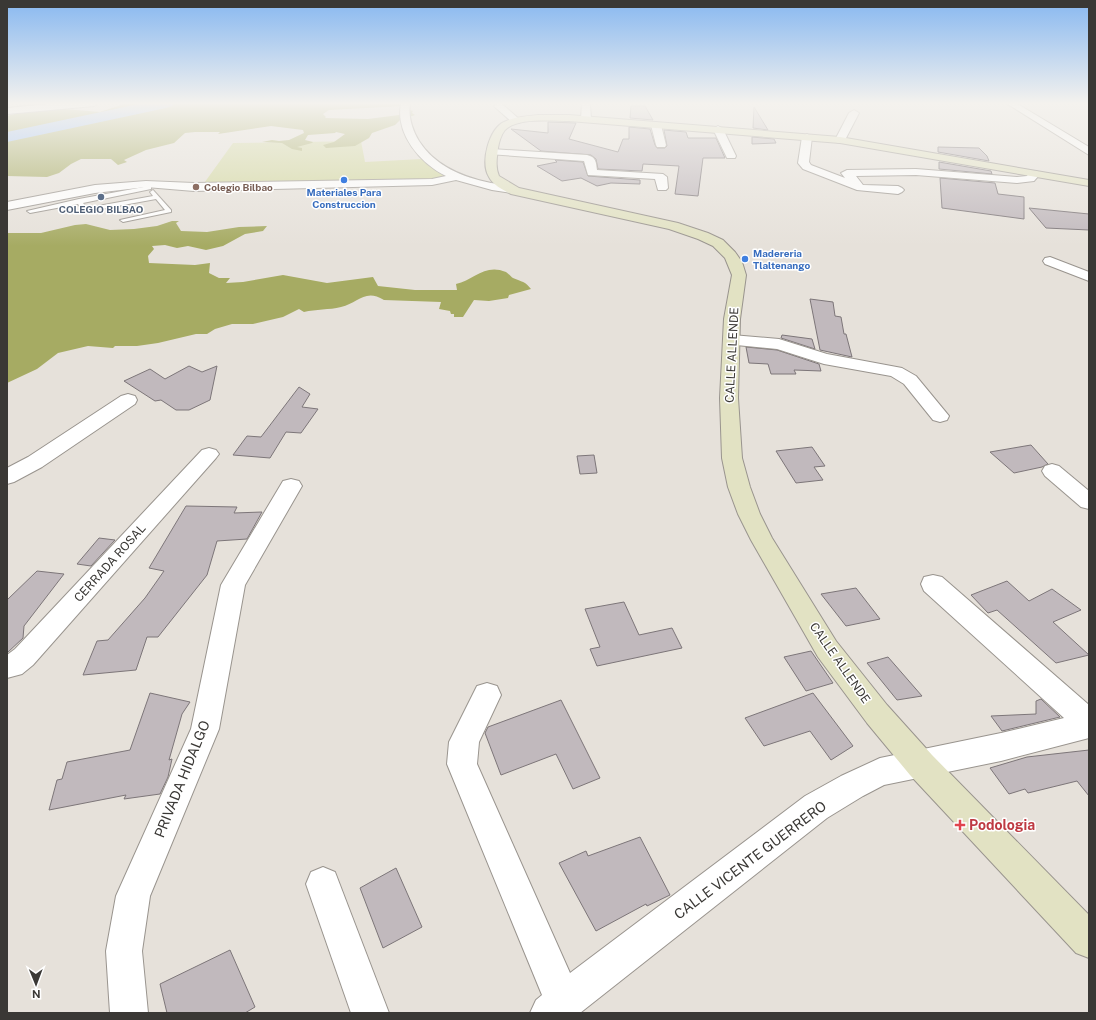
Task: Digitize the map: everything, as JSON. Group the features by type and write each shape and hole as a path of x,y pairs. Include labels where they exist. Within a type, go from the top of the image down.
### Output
{"street":[{"path":"420,151 434,165 455,175 486,185 510,189"},
{"path":"728,151 731,156"},
{"path":"806,151 804,165 807,168 858,187 898,190"},
{"path":"903,151 1089,183"},
{"path":"510,189 493,176 491,167 492,152 587,158 590,160 592,172 659,176 661,177 662,188"},
{"path":"858,187 847,174 905,174 916,172 1017,180 1030,179 1034,174"},
{"path":"7,206 95,189 148,186 194,188 432,182 450,179 455,175"},
{"name":"CALLE ALLENDE","path":"510,189 523,194 672,226 718,243 730,255 739,270 732,319 729,398 732,458 739,487 749,514 774,560 827,648 877,714 921,765 1089,940"},
{"path":"1050,261 1089,277"},
{"path":"732,340 779,344 824,358 896,372 910,380 940,416"},
{"path":"7,477 35,462 128,400"},
{"name":"CERRADA ROSAL","path":"7,667 12,666 24,658 209,454"},
{"path":"1052,471 1089,502"},
{"name":"PRIVADA HIDALGO","path":"129,1013 124,951 133,896 205,729 234,585 291,486"},
{"path":"934,584 1089,724"},
{"path":"487,695 464,742 462,764 556,1008"},
{"name":"CALLE VICENTE GUERRERO","path":"556,1008 816,807 852,786 880,772 921,765 1001,747 1089,724"},
{"path":"323,884 370,1013"}],"lane":[{"path":"30,211 148,186 169,211 123,220"},
{"path":"79,201 85,210 157,197"}],"green space":[{"path":"7,151 145,151 124,160 127,162 118,165 111,159 81,159 59,173 47,177 7,176"},
{"path":"228,151 363,151 365,162 422,159 447,178 366,182 202,186"},
{"path":"172,221 179,221 176,223 181,231 207,232 239,227 267,226 263,231 245,234 223,246 206,250 188,246 177,248 165,245 152,246 154,249 148,256 149,263 195,265 210,263 209,273 219,278 230,278 226,283 243,282 283,275 327,283 373,277 378,286 415,290 457,290 456,284 486,271 499,270 506,272 513,278 525,283 531,289 509,295 508,298 489,301 474,300 463,317 454,317 454,314 451,314 450,311 439,309 441,302 384,300 372,295 341,307 304,312 299,309 283,317 253,324 232,324 215,329 207,334 196,334 158,343 137,346 115,346 113,348 88,346 58,353 37,369 7,383 7,233 41,233 86,224 110,230 134,229 157,226"}],"building":[{"path":"541,151 722,151 725,158 703,158 698,196 675,194 679,166 643,164 642,171 598,169 596,159 591,155"},
{"path":"938,151 982,151 987,156 989,161 938,152"},
{"path":"555,160 583,162 588,176 640,180 640,184 611,183 597,186 581,178 562,181 537,166 557,162"},
{"path":"939,162 991,171 992,174 939,169"},
{"path":"940,178 995,183 998,194 1024,197 1024,219 942,208"},
{"path":"1029,208 1089,214 1089,230 1046,228"},
{"path":"810,299 833,302 835,316 841,317 844,334 846,334 852,357 820,350"},
{"path":"782,335 812,339 815,349 781,338"},
{"path":"746,347 777,350 819,364 821,371 794,370 796,374 771,374 768,364 749,363"},
{"path":"189,366 202,372 217,366 210,400 189,410 176,410 161,400 155,401 124,381 150,369 165,379"},
{"path":"299,387 310,394 302,407 318,409 301,433 286,432 270,458 233,455 247,436 261,437"},
{"path":"1031,445 1048,464 1042,467 1014,473 990,452"},
{"path":"812,447 825,466 814,467 823,480 796,483 776,451"},
{"path":"594,455 597,473 580,474 577,456"},
{"path":"186,506 237,507 234,513 262,512 247,539 217,541 207,575 158,637 147,637 136,670 83,675 97,641 108,640 145,598 164,571 149,568"},
{"path":"99,538 115,540 91,566 77,564"},
{"path":"37,571 64,574 24,626 23,638 7,653 7,600"},
{"path":"1007,581 1029,601 1052,589 1081,610 1053,622 1089,655 1056,663 997,610 988,613 971,595"},
{"path":"856,588 880,619 846,626 821,594"},
{"path":"624,602 639,635 672,628 682,648 597,666 590,649 600,647 585,609"},
{"path":"811,651 833,683 806,691 784,657"},
{"path":"888,657 922,696 897,700 867,663"},
{"path":"150,693 190,702 182,714 169,760 172,759 168,777 160,794 124,799 126,795 49,810 57,780 62,779 67,762 130,750"},
{"path":"813,693 853,746 831,760 810,731 764,746 745,718"},
{"path":"1041,699 1060,717 1002,731 991,716 1036,714 1036,701"},
{"path":"561,700 600,778 573,789 556,754 501,775 485,733 488,727"},
{"path":"1089,750 1089,796 1077,781 1028,793 1025,789 1009,794 990,768 1027,757"},
{"path":"640,837 670,895 647,906 646,904 596,931 559,863 586,851 588,856"},
{"path":"396,868 422,927 383,948 360,888"},
{"path":"230,950 255,1007 245,1013 167,1013 160,984"}],"place":[{"name":"Materiales Para Construccion","path":"344,180"},
{"name":"Colegio Bilbao","path":"196,187"},
{"name":"COLEGIO BILBAO","path":"101,197"},
{"name":"Madereria Tlaltenango","path":"745,259"},
{"name":"Podologia","path":"960,825"}]}
